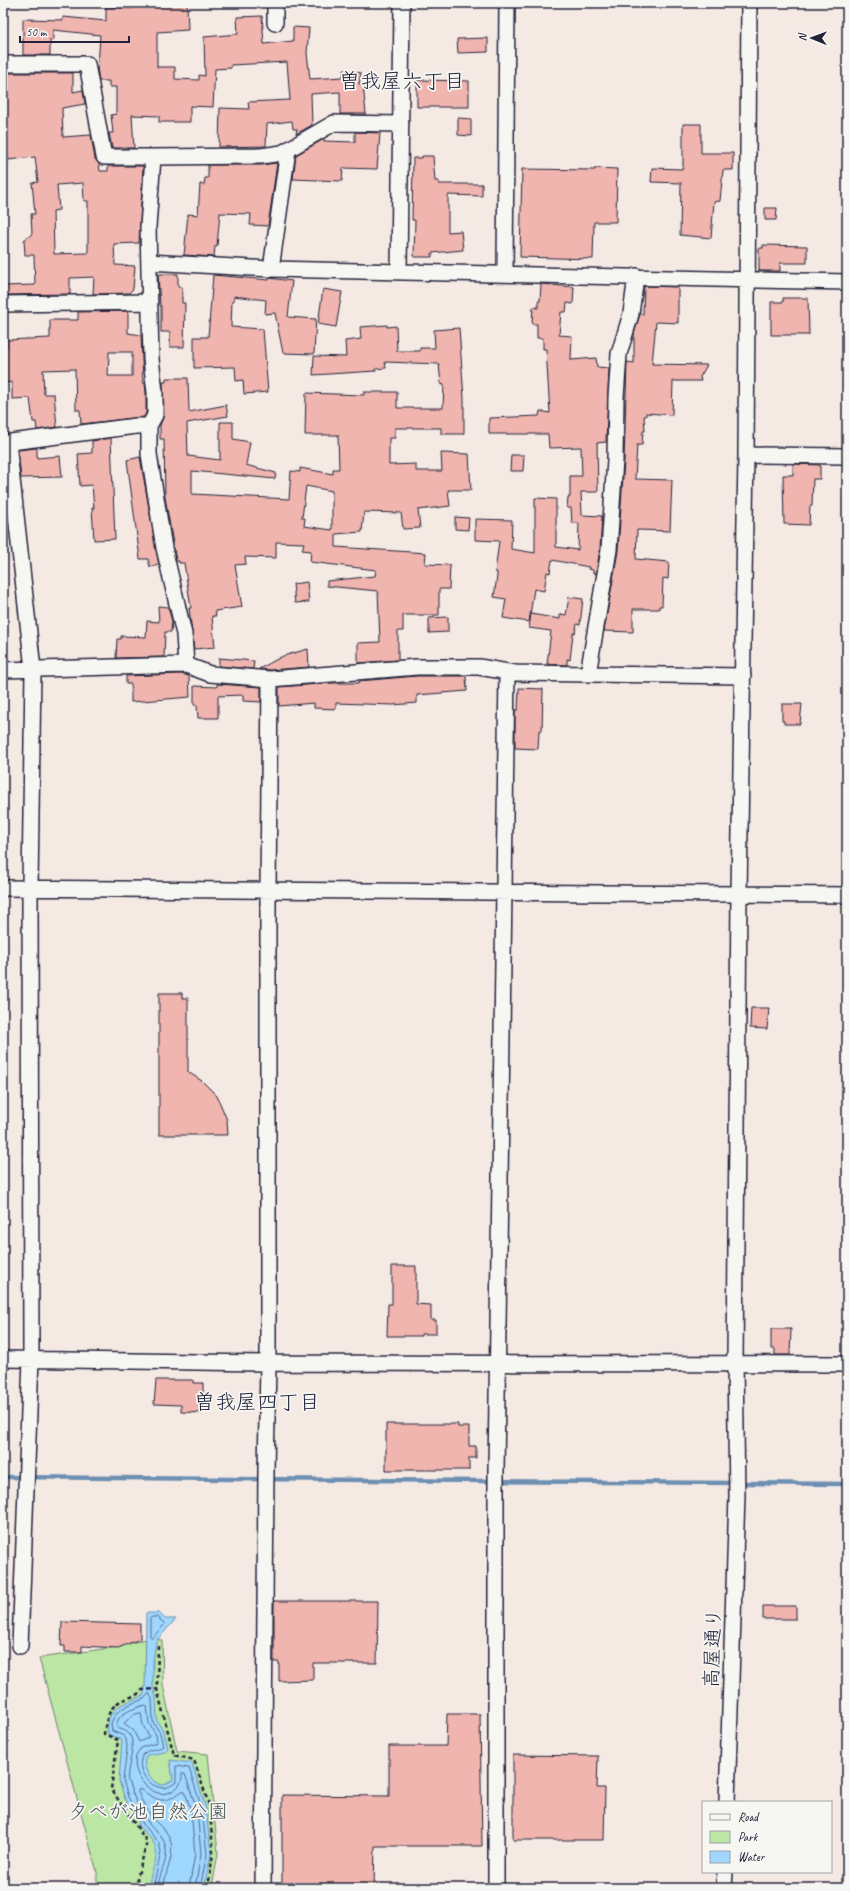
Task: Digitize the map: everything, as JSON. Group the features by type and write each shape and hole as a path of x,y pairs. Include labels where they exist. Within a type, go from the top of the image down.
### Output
{"street":[{"path":"275,3 275,23"},
{"path":"399,272 402,3"},
{"path":"505,274 507,3"},
{"name":"高屋通り","path":"727,1801 737,1496 735,1363 739,894 746,455 749,3"},
{"path":"3,64 87,64 104,157 153,158 261,156 282,153 334,123 401,124"},
{"path":"271,269 288,150"},
{"path":"153,158 148,227 151,360 155,392 155,415 149,426 149,454 164,548 184,634 186,665"},
{"path":"149,262 271,269 636,276 847,282"},
{"path":"588,674 609,550 615,460 618,354 631,314 636,276"},
{"path":"3,304 150,302"},
{"path":"20,1646 31,1359 30,888 33,669 6,443 136,426 149,426"},
{"path":"746,455 847,456"},
{"path":"3,670 186,665 210,674 270,679 417,667 479,667 506,672 743,676"},
{"path":"496,1888 496,1471 499,1362 502,893 506,672"},
{"path":"263,1888 268,1363 268,890 270,679"},
{"path":"3,888 847,895"},
{"path":"3,1359 268,1363 499,1362 847,1364"},
{"path":"724,1873 724,1888"}],"path":[{"path":"158,1646 157,1689 174,1755 194,1760 210,1808 213,1853 208,1888"},
{"path":"138,1888 138,1879 147,1842 111,1788 118,1740 104,1734 109,1711 123,1700 138,1695 142,1690 157,1689"}],"green space":[{"name":"夕べが池自然公園","path":"146,1639 162,1640 163,1685 177,1751 208,1754 218,1853 212,1888 97,1888 97,1872 39,1658 117,1647"}],"water":[{"path":"146,1613 159,1613 165,1619 176,1619 156,1641 153,1662 153,1686 156,1698 157,1721 164,1732 168,1748 165,1752 147,1755 145,1760 146,1770 156,1783 164,1785 173,1780 170,1760 192,1763 206,1808 211,1854 204,1888 150,1888 149,1883 156,1857 155,1846 152,1840 138,1826 139,1823 131,1809 128,1808 119,1781 122,1740 108,1734 109,1718 116,1708 143,1696 145,1687"}],"building":[{"path":"187,3 188,30 157,32 157,67 175,67 175,79 199,80 199,75 205,76 204,37 238,34 237,17 262,16 264,44 293,41 293,27 309,28 307,53 310,79 343,77 344,70 361,73 359,84 363,84 366,114 340,114 340,92 311,94 312,125 296,134 297,129 293,129 292,121 267,124 266,146 219,147 220,108 249,109 248,102 290,100 287,62 231,65 231,68 215,69 213,107 190,106 190,122 159,122 159,116 132,115 134,148 112,148 109,133 113,133 111,115 116,114 116,87 109,87 109,81 99,81 97,67 100,35 53,30 53,41 50,40 50,55 23,55 23,19 63,20 63,17 106,21 106,7 132,8 132,4"},
{"path":"488,38 488,52 458,53 457,39"},
{"path":"3,73 73,73 73,92 83,90 85,104 62,108 63,137 91,135 95,159 99,164 100,171 108,171 108,166 143,166 139,243 114,244 115,265 135,266 133,289 129,293 93,294 94,277 70,278 70,294 3,295 3,286 35,285 34,255 25,255 24,240 32,234 31,214 35,214 32,183 38,182 35,157 8,160 5,115 3,115","holes":["83,183 84,201 88,201 88,253 54,254 53,211 59,210 57,185"]},
{"path":"417,80 469,81 469,107 417,107"},
{"path":"458,118 471,119 471,136 458,135"},
{"path":"683,124 701,124 701,153 733,153 733,170 723,170 720,201 714,202 711,238 680,235 681,183 651,182 652,168 683,169"},
{"path":"355,132 380,133 377,169 343,168 342,181 293,179 296,155 324,139 324,141 355,142"},
{"path":"422,156 433,156 435,181 439,181 439,184 482,184 482,196 448,195 448,232 461,231 463,250 432,253 432,257 414,257 415,220 412,220 413,158 422,158"},
{"path":"277,163 268,226 250,225 251,214 220,213 217,246 215,246 214,257 184,255 188,214 198,215 200,184 204,185 205,178 208,178 208,165 261,165"},
{"path":"595,168 617,169 616,222 594,222 593,259 520,257 522,169 595,170"},
{"path":"765,208 777,208 776,220 765,220"},
{"path":"763,245 807,246 807,263 780,263 780,271 759,271 759,248 763,248"},
{"path":"158,274 178,274 178,287 182,287 182,303 185,303 184,347 170,347 170,332 161,332 161,306"},
{"path":"213,275 269,280 269,278 292,281 288,317 316,319 314,354 283,353 275,313 265,314 266,300 234,296 234,301 232,301 231,327 263,329 268,392 244,394 243,380 236,381 235,367 194,368 194,337 208,337"},
{"path":"541,284 574,287 573,304 567,303 566,312 561,312 559,335 572,336 571,360 596,358 597,367 609,368 606,442 597,443 598,492 581,492 582,515 602,516 600,549 596,574 593,573 593,570 588,569 589,567 552,560 550,573 547,572 544,591 534,589 529,622 503,618 506,599 494,597 497,576 497,572 495,572 499,541 475,540 475,519 512,520 511,549 535,553 535,498 556,499 556,547 578,550 579,523 572,523 571,508 567,508 568,497 570,497 570,476 582,476 581,447 549,448 548,434 489,434 489,418 539,416 540,411 550,413 546,349 543,349 543,338 537,338 537,324 532,324 533,307 538,308 538,301 540,301"},
{"path":"644,286 678,287 678,323 656,322 652,364 707,365 700,377 701,381 673,381 672,415 646,413 646,416 644,416 645,431 643,431 642,445 637,445 635,479 672,480 670,531 637,530 636,559 669,562 668,579 663,578 662,606 659,606 659,609 633,609 633,632 604,631 618,551 624,461 627,362 634,363 634,334 640,314 643,314"},
{"path":"323,289 342,292 336,327 318,324"},
{"path":"783,298 808,298 809,335 771,335 771,302 783,302"},
{"path":"128,311 128,333 141,335 143,383 145,383 146,393 146,413 144,417 81,424 80,410 76,410 75,369 43,370 44,394 54,394 57,427 37,430 36,422 33,422 30,398 12,399 12,382 3,383 3,348 7,347 7,340 50,338 50,320 78,320 78,312","holes":["109,352 132,352 132,376 108,376"]},
{"path":"387,325 387,327 396,326 397,351 420,351 420,348 435,348 434,330 459,328 464,398 464,434 441,434 441,428 395,428 395,438 389,438 389,465 416,464 416,471 442,471 441,453 469,454 471,490 448,490 450,506 418,510 420,528 403,529 401,513 364,512 362,532 336,534 336,547 426,553 425,564 450,565 449,589 439,589 439,615 403,615 403,631 398,631 398,660 358,663 358,643 380,642 378,591 327,586 327,581 375,576 376,570 310,562 311,551 302,550 304,543 276,542 276,558 245,557 246,564 235,565 242,607 215,611 216,616 212,616 215,647 194,649 189,608 191,608 184,563 179,563 179,561 176,561 165,497 164,439 160,439 160,425 164,415 163,382 166,382 166,378 188,378 189,412 226,405 228,416 187,423 188,456 220,460 220,422 233,422 233,439 250,442 246,465 276,473 275,479 192,471 192,494 289,499 291,471 300,472 300,468 333,474 333,469 339,469 338,435 305,435 306,393 364,395 364,392 397,392 397,408 443,408 444,384 441,385 439,364 385,362 386,368 375,369 376,371 313,375 314,356 346,357 345,341 361,339 360,327","holes":["306,486 332,491 332,530 304,526 305,518 302,518"]},
{"path":"111,438 115,539 94,540 92,485 80,486 78,454 92,453 92,441"},
{"path":"37,448 37,458 60,456 62,477 21,478 18,450"},
{"path":"511,455 524,455 523,471 510,471"},
{"path":"140,457 159,565 150,567 148,559 140,559 127,460"},
{"path":"793,464 820,465 820,479 813,479 812,506 810,506 809,525 784,524 783,475 793,475"},
{"path":"455,517 469,518 468,530 455,529"},
{"path":"307,582 309,602 295,603 293,584"},
{"path":"569,597 583,599 580,625 577,624 575,633 573,633 570,660 567,659 567,665 547,664 551,631 529,628 531,614 560,619 560,614 566,615"},
{"path":"158,606 168,607 172,621 171,632 165,632 164,657 116,658 117,639 121,639 121,636 146,637 147,621 159,622"},
{"path":"448,617 448,632 429,633 429,618"},
{"path":"308,649 309,667 270,670 259,669 283,656"},
{"path":"219,658 254,661 253,669 219,666"},
{"path":"181,674 189,676 190,697 131,702 131,684 126,684 126,676"},
{"path":"417,676 466,676 467,691 417,695 417,703 393,705 336,703 336,709 314,708 314,703 279,706 279,687 333,683 359,683 359,681"},
{"path":"217,684 261,687 261,702 243,701 243,695 218,696 218,718 198,718 197,705 194,705 194,686 217,687"},
{"path":"519,688 543,689 542,731 539,731 538,749 515,748 515,710 518,710"},
{"path":"782,704 802,704 800,724 784,724 784,721 782,721"},
{"path":"159,993 182,993 182,998 188,998 188,1072 202,1081 217,1096 227,1120 228,1135 159,1135"},
{"path":"751,1008 769,1008 767,1029 750,1028"},
{"path":"392,1266 416,1266 416,1304 431,1305 431,1320 436,1320 436,1334 421,1334 421,1336 387,1336 388,1304 392,1304"},
{"path":"771,1329 791,1329 790,1355 775,1355 775,1349 771,1349"},
{"path":"156,1380 193,1380 193,1383 203,1383 203,1413 181,1412 181,1405 154,1404"},
{"path":"386,1424 458,1424 458,1427 469,1427 469,1446 476,1446 476,1458 469,1458 469,1470 386,1470"},
{"path":"274,1601 378,1601 377,1663 313,1663 313,1680 279,1681 279,1662 274,1662"},
{"path":"763,1606 796,1606 796,1619 763,1619"},
{"path":"62,1622 140,1624 140,1639 118,1648 82,1646 82,1652 65,1652 65,1646 61,1646"},
{"path":"447,1714 480,1714 482,1846 375,1846 374,1888 282,1888 282,1795 389,1796 389,1746 446,1746"},
{"path":"513,1755 598,1756 597,1788 605,1788 604,1840 513,1840"}],"waterway":[{"path":"3,1477 847,1484"}],"district":[{"name":"曽我屋六丁目","path":"402,81"},
{"name":"曽我屋四丁目","path":"257,1402"}]}
